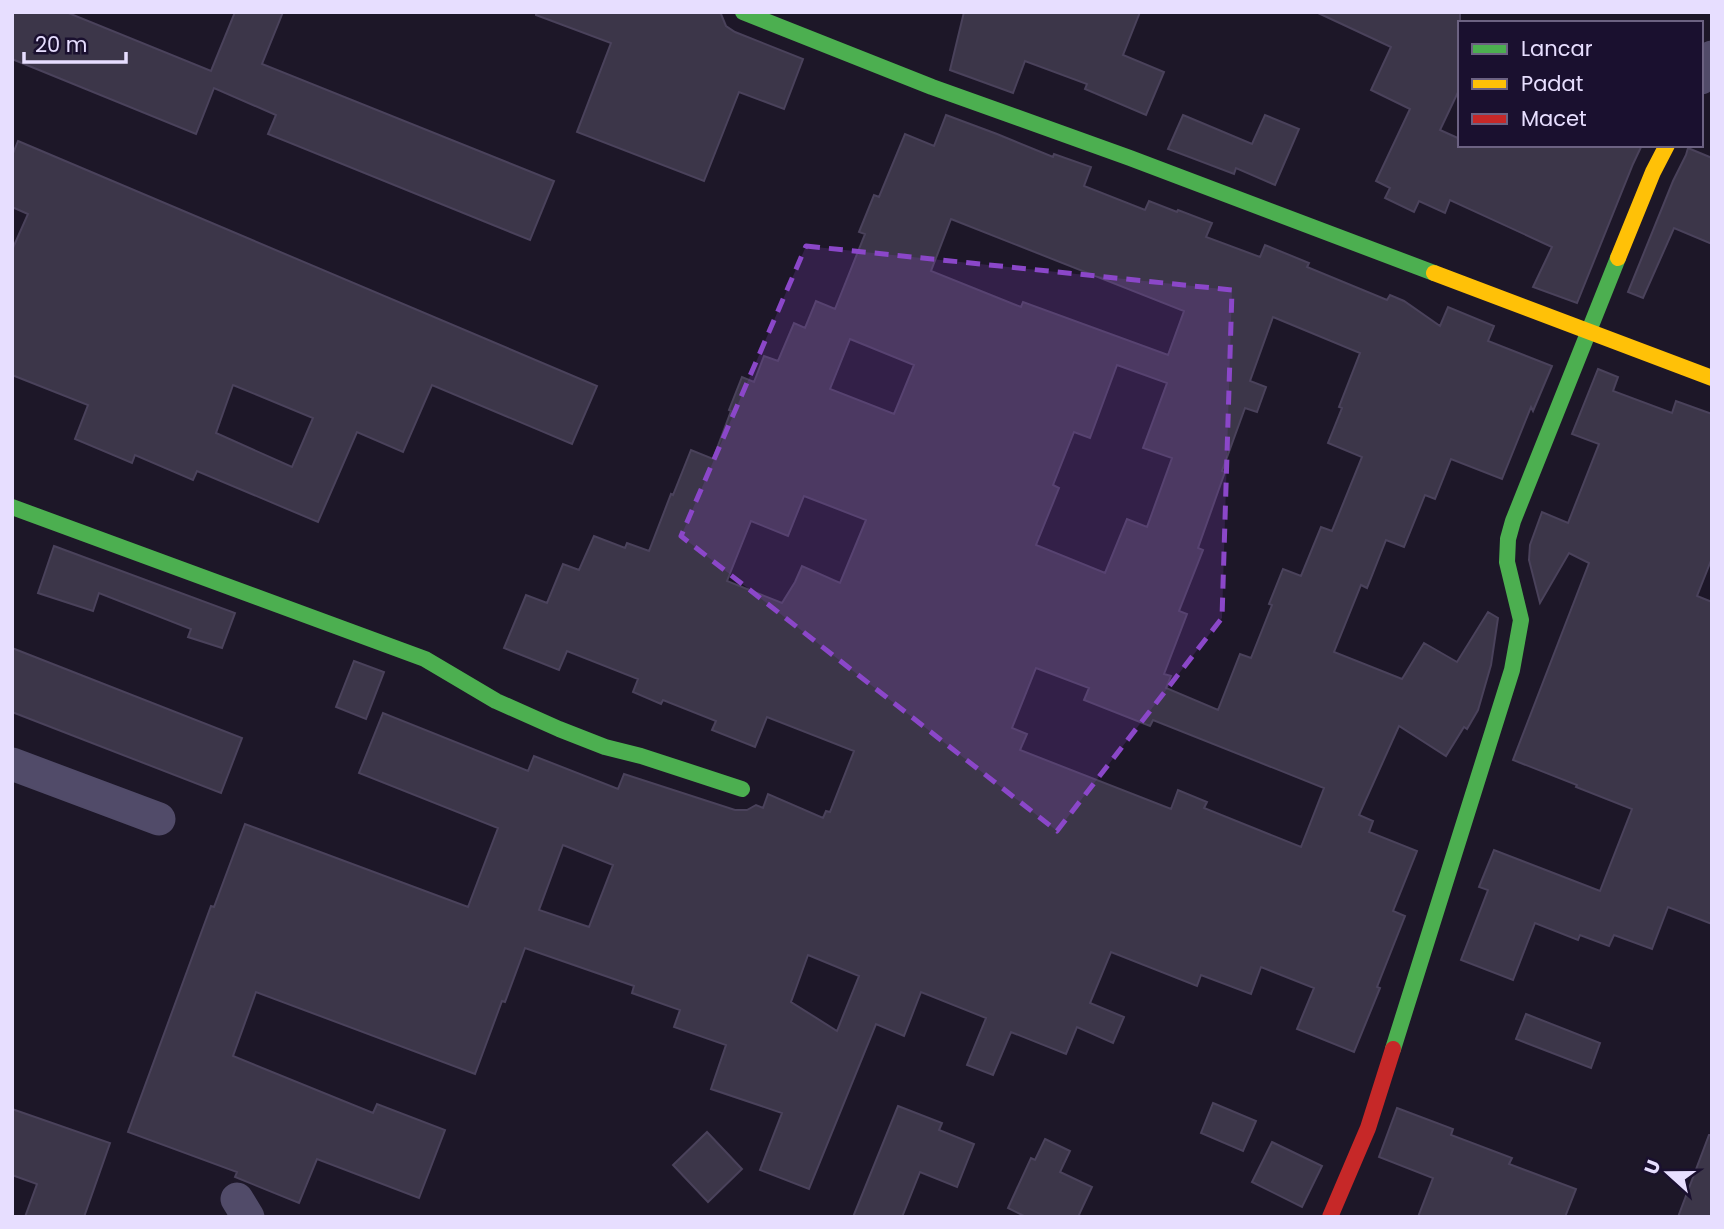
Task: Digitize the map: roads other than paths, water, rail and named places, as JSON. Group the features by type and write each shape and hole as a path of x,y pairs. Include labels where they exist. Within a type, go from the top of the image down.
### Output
{"street":[{"path":"743,12 932,87 1130,158 1712,378"},
{"path":"1703,74 1712,57"},
{"path":"1330,1217 1368,1128 1512,670 1521,620 1507,562 1508,539 1513,521 1653,172 1666,147"},
{"path":"12,507 425,659 496,701 604,747 642,756 742,789"},
{"path":"12,764 159,819"}]}
